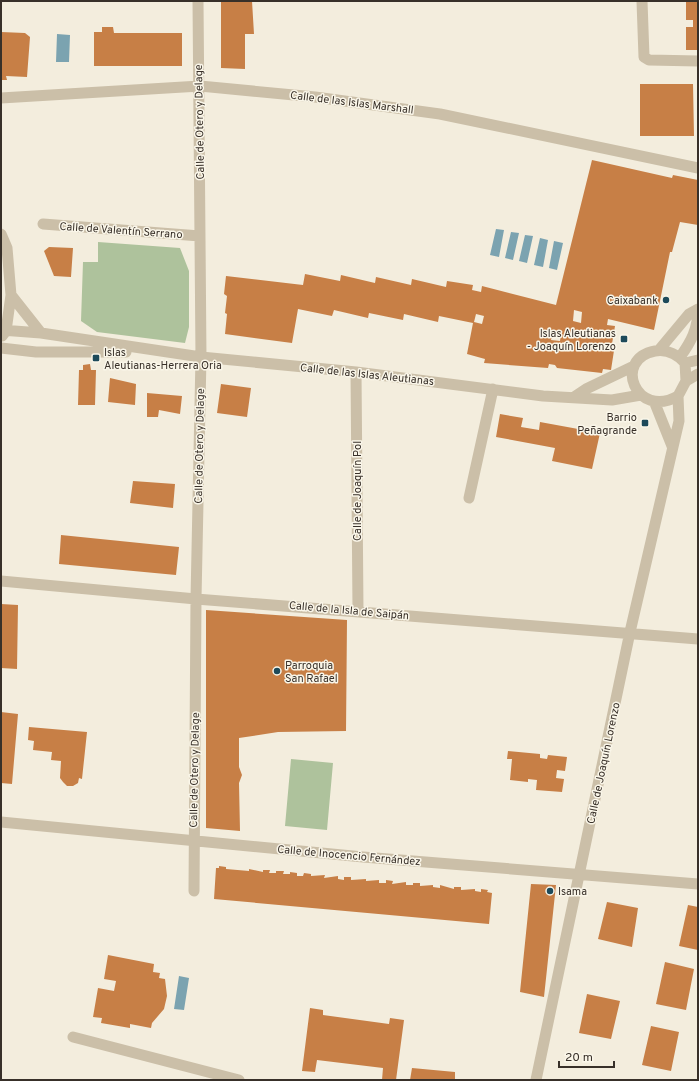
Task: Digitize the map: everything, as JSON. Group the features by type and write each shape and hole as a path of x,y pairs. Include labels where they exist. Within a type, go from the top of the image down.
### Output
{"street":[{"name":"Calle de Otero y Delage","path":"194,891 196,599 201,357 200,86 198,1"},
{"path":"642,1 644,57 649,60 698,61"},
{"name":"Calle de las Islas Marshall","path":"1,98 200,86 315,97 440,114 698,168"},
{"name":"Calle de Valentín Serrano","path":"43,224 200,236"},
{"path":"1,234 7,248 11,295 2,334 16,350"},
{"path":"11,295 41,333"},
{"path":"659,350 690,314 698,309"},
{"path":"686,381 682,360 692,340 698,322 698,309"},
{"name":"Calle de las Islas Aleutianas","path":"2,334 41,333 201,357 356,372 543,396 612,400 641,395"},
{"name":"Calle de las Islas Aleutianas","path":"1,348 36,352 159,351"},
{"path":"574,397 586,388 634,366 644,355 659,350 670,352 682,360 698,360"},
{"path":"634,366 633,382 641,395 647,400 654,401 671,400 678,396 686,381 698,374"},
{"name":"Calle de Joaquín Pol","path":"356,372 358,610"},
{"path":"469,498 493,389"},
{"name":"Calle de Joaquín Lorenzo","path":"536,1080 630,632 679,420 678,396"},
{"path":"654,401 672,446"},
{"name":"Calle de la Isla de Saipán","path":"1,581 196,599 358,610 698,639"},
{"name":"Calle de Inocencio Fernández","path":"1,822 194,841 698,884"},
{"path":"73,1037 239,1080"}],"green space":[{"path":"98,242 180,248 189,271 189,327 185,343 97,332 81,321 83,262 98,262"},
{"path":"291,759 333,763 327,830 285,826"}],"water":[{"path":"57,34 70,35 69,62 56,62"},
{"path":"496,229 504,230 499,257 490,255"},
{"path":"511,232 519,233 513,260 505,258"},
{"path":"525,235 533,236 527,263 519,261"},
{"path":"540,238 548,240 543,267 534,265"},
{"path":"554,241 563,243 557,270 549,268"},
{"path":"179,976 189,978 184,1010 174,1009"}],"building":[{"path":"221,1 252,1 254,34 245,34 245,69 221,68"},
{"path":"686,1 698,1 698,50 686,50 686,27 693,27 693,20 686,20"},
{"path":"102,27 113,27 114,33 182,33 182,66 94,66 94,32 102,32"},
{"path":"1,32 25,33 30,37 27,77 6,76 7,80 1,80"},
{"path":"640,84 693,84 694,136 640,136"},
{"path":"592,160 672,178 673,175 698,180 698,225 680,222 672,252 670,252 654,330 608,319 607,325 615,326 612,344 615,344 611,370 603,369 602,373 557,368 555,365 549,364 548,368 484,363 485,359 467,354 473,323 439,316 438,322 404,314 403,320 369,313 368,318 334,310 332,316 298,309 292,343 225,334 227,296 224,294 226,276 303,285 305,274 340,281 341,275 375,283 376,277 411,285 412,279 446,287 447,281 473,285 472,290 481,292 482,286 556,305","holes":["574,310 582,312 581,323 573,321","476,314 484,316 482,324 474,322","553,332 561,333 560,341 551,340"]},
{"path":"49,247 73,248 71,277 54,276 44,251"},
{"path":"90,364 91,370 96,370 95,405 78,405 79,370 83,370 83,365"},
{"path":"110,378 136,384 135,405 108,402"},
{"path":"221,384 251,388 247,417 217,413"},
{"path":"147,393 182,396 180,414 159,410 158,417 147,417"},
{"path":"500,414 523,418 521,427 539,430 540,422 600,433 592,469 552,461 555,448 496,437"},
{"path":"133,481 175,484 173,508 130,503"},
{"path":"61,535 179,547 176,575 59,564"},
{"path":"1,604 18,605 17,669 1,668"},
{"name":"Parroquia San Rafael","path":"206,610 347,620 346,731 278,732 239,738 239,767 242,775 239,783 240,831 206,828"},
{"path":"1,712 18,714 12,784 1,783"},
{"path":"29,727 87,732 82,779 79,778 78,783 73,786 67,786 63,782 60,778 61,761 51,760 52,752 33,750 34,741 28,740"},
{"path":"508,751 540,754 540,758 547,759 548,755 567,757 565,771 557,770 556,778 564,779 562,792 536,790 537,780 528,779 528,782 510,780 512,759 507,759"},
{"path":"219,866 226,867 226,869 249,871 249,869 263,872 263,870 270,870 269,873 284,871 283,874 290,874 290,872 297,873 297,876 303,876 304,873 311,874 311,876 325,875 324,878 338,876 338,879 344,880 344,877 351,877 351,880 379,880 379,883 386,883 386,880 393,881 392,884 406,882 406,885 420,883 420,886 433,885 433,887 440,888 440,885 454,889 454,887 461,887 461,890 475,889 475,891 481,892 481,889 488,890 487,892 492,893 489,924 214,899 216,868 219,868"},
{"path":"531,884 556,885 544,997 520,992"},
{"path":"607,902 638,908 632,947 598,939"},
{"path":"688,905 698,907 698,950 679,946"},
{"path":"108,955 154,964 153,972 160,973 159,978 165,979 167,996 164,1009 152,1023 151,1028 130,1024 130,1028 101,1023 102,1018 93,1017 98,988 114,991 116,981 104,979"},
{"path":"665,962 694,969 686,1010 656,1004"},
{"path":"587,994 620,1001 611,1039 579,1033"},
{"path":"310,1008 323,1010 323,1015 389,1024 390,1018 404,1020 396,1080 382,1080 383,1068 317,1060 315,1072 302,1071"},
{"path":"651,1026 679,1032 671,1071 642,1065"},
{"path":"412,1068 455,1072 455,1080 410,1080"}],"place":[{"name":"Caixabank","path":"666,300"},
{"name":"Islas Aleutianas - Joaquín Lorenzo","path":"624,339"},
{"name":"Islas Aleutianas-Herrera Oria","path":"96,358"},
{"name":"Barrio Peñagrande","path":"645,423"},
{"name":"Parroquia San Rafael","path":"277,671"},
{"name":"Isama","path":"550,891"}]}
